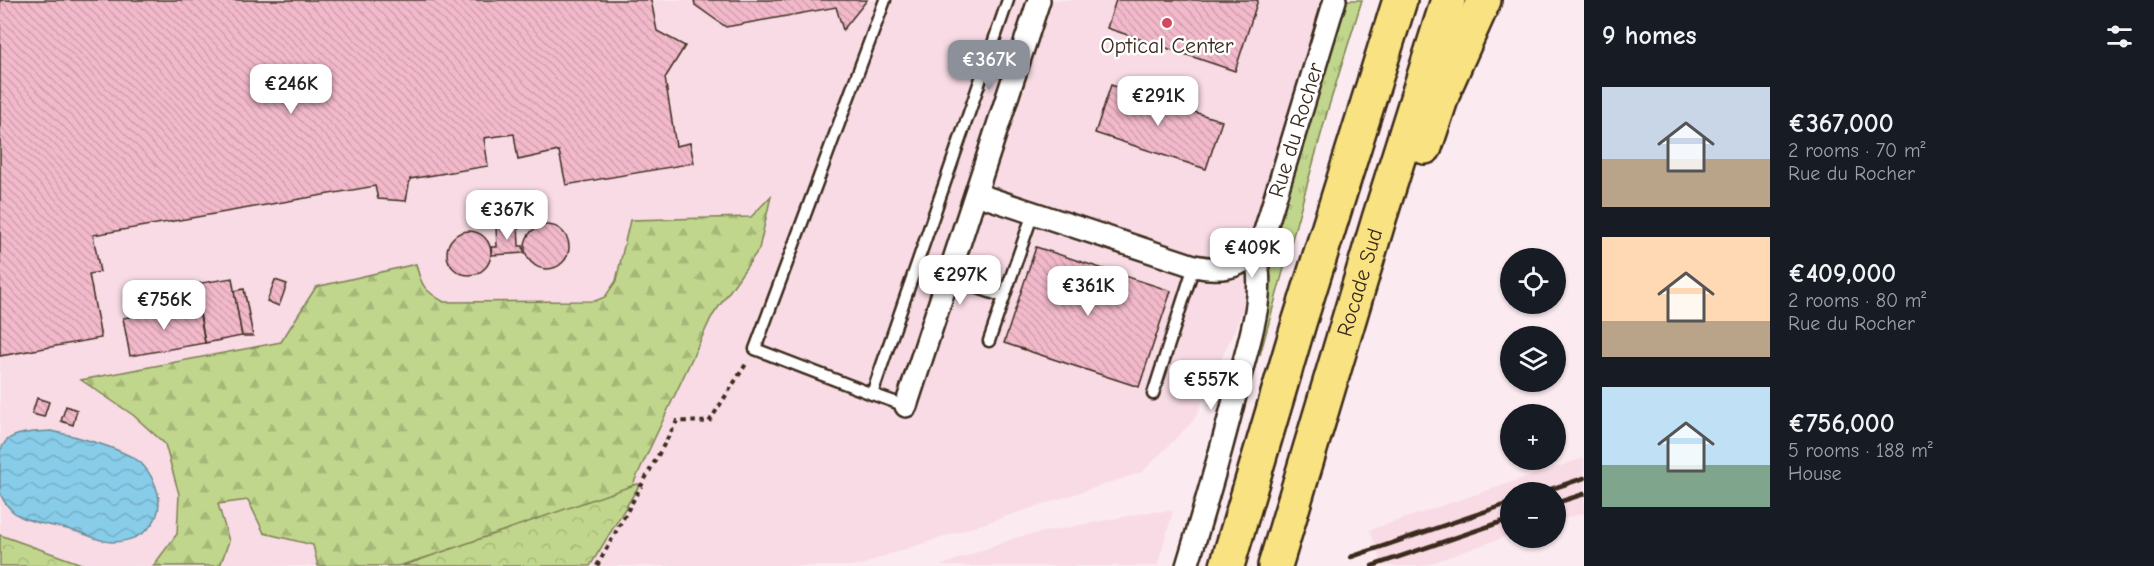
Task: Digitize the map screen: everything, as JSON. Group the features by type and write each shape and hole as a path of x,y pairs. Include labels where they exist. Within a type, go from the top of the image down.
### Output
{"highway":[{"name":"Rocade Sud","path":"1227,566 1299,323 1400,0"},
{"name":"Rocade Sud","path":"1275,566 1379,219 1448,0"},
{"path":"1379,219 1420,163 1445,87 1484,0"}],"street":[{"path":"906,406 1039,0"},
{"name":"Rue du Rocher","path":"1255,253 1266,231 1335,0"},
{"path":"976,194 1212,270 1240,264 1255,253 1258,276 1256,313 1216,469 1187,566"}],"lane":[{"path":"885,0 755,349 906,406"},
{"path":"872,394 1008,0"},
{"path":"989,341 1033,213"},
{"path":"1153,394 1194,266"},
{"path":"949,278 1004,297"}],"path":[{"path":"597,566 677,421 709,422 755,349"}],"shaded area":[{"path":"0,0 1350,0 1269,252 1194,420 1142,472 859,566 590,566 639,484 402,566 87,566 0,535"},
{"path":"1584,458 1584,513 1566,518 1566,482 1513,482 1548,470 1566,470 1566,464"},
{"path":"1500,486 1500,539 1423,566 1383,566 1370,530"},
{"path":"1173,511 1157,566 940,566 1018,537 1150,512"}],"green space":[{"path":"1347,0 1362,0 1328,109 1260,355 1265,325 1264,275"},
{"path":"771,196 759,249 711,318 627,497 398,566 318,566 313,545 264,533 248,500 218,504 229,541 220,566 153,566 177,534 179,494 165,444 133,415 81,380 281,342 316,287 416,264 425,287 432,295 444,302 595,301 605,297 616,281 630,220 751,217"},
{"path":"640,484 590,566 402,566"},
{"path":"0,535 87,566 0,566"}],"water":[{"path":"51,431 85,439 122,452 143,465 154,482 159,506 157,516 145,532 124,541 108,542 23,518 11,510 0,492 1,448 7,440 17,435"}],"building":[{"path":"0,0 651,0 657,31 685,46 665,78 676,146 690,143 694,163 566,185 559,151 518,160 514,134 484,138 488,166 410,179 406,201 378,199 375,186 93,235 100,272 89,274 101,338 0,356"},
{"path":"694,0 867,0 843,30 836,7 726,27 695,5"},
{"path":"1116,0 1258,0 1235,71 1107,28"},
{"path":"1111,85 1222,121 1206,169 1095,133"},
{"path":"518,225 519,246 523,246 524,253 492,255 491,247 497,247 496,227"},
{"path":"547,225 562,232 569,247 562,262 547,269 532,262 525,247 532,232"},
{"path":"469,231 484,238 491,253 484,268 469,275 454,268 447,253 454,238"},
{"path":"1036,247 1171,291 1139,387 1004,343"},
{"path":"232,278 242,336 205,343 195,284"},
{"path":"275,280 287,284 279,306 267,301"},
{"path":"244,289 253,336 242,336 234,291"},
{"path":"198,305 205,343 130,356 123,318"},
{"path":"37,398 49,402 44,417 32,414"},
{"path":"66,406 77,410 73,425 61,421"}],"railway":[{"path":"1566,484 1584,478"},
{"path":"1566,500 1584,494"},
{"path":"1351,557 1500,506"},
{"path":"1372,566 1500,522"}],"place":[{"name":"Optical Center","path":"1167,23"}]}
